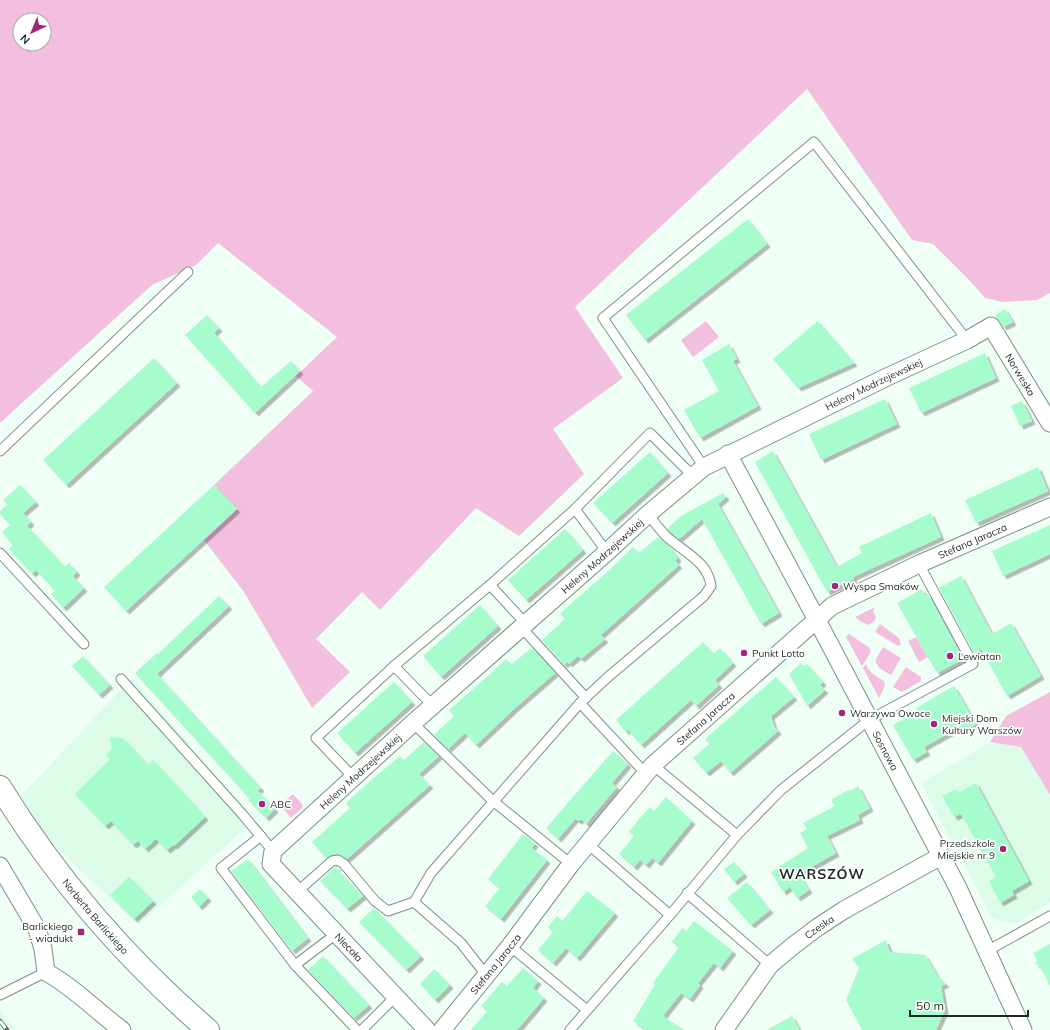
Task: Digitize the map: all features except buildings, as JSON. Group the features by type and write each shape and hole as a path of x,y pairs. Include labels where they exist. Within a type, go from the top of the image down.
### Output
{"street":[{"name":"Heleny Modrzejewskiej","path":"272,857 353,777 648,514 698,472 728,454 967,340 991,326"},
{"name":"Norweska","path":"991,326 1050,423"},
{"name":"Sosnowa","path":"728,454 958,888 1023,1030"},
{"name":"Stefana Jaracza","path":"442,1030 510,946 571,864 649,770 832,606 919,564 1050,507"},
{"name":"Norberta Barlickiego","path":"0,787 19,818 44,852 108,933 159,986 208,1030"},
{"name":"Czeska","path":"724,1030 770,965 818,927 844,910 941,856"},
{"name":"Niecała","path":"272,857 297,892 427,1030"},
{"path":"0,866 37,929 43,949 46,972 64,982 122,1030"}],"lane":[{"path":"698,472 603,318 814,142 967,340"},
{"path":"0,451 188,272"},
{"path":"353,777 316,738 394,666 490,585 574,509 650,434 698,472"},
{"path":"574,509 607,552"},
{"path":"297,892 332,861 338,860 344,864 375,901 388,911 414,902 431,873 493,801 583,701 608,677 704,596 711,586 710,578 705,567 666,536 648,514"},
{"path":"0,553 84,644"},
{"path":"570,1030 737,835 781,790 869,720 973,664 919,564"},
{"path":"490,585 583,701 649,770 737,835"},
{"path":"394,666 433,706"},
{"path":"121,679 261,836 272,857"},
{"path":"413,723 493,801 571,864"},
{"path":"261,836 221,868 295,966 357,1030"},
{"path":"588,844 670,915"},
{"path":"687,893 770,965"},
{"path":"414,902 461,943 486,976"},
{"path":"987,951 1050,916"},
{"path":"295,966 336,934"},
{"path":"510,946 587,1010"},
{"path":"0,995 46,972"},
{"path":"362,1030 396,996"}],"shaded area":[{"path":"0,0 1050,0 1050,293 1037,300 1003,302 985,298 933,244 912,240 807,89 575,307 623,378 553,429 584,474 519,536 476,508 380,610 362,592 316,639 350,672 312,708 244,592 204,540 237,509 214,485 313,391 296,376 337,337 218,243 196,265 152,285 0,423"},
{"path":"706,321 719,337 693,357 681,340"},
{"path":"875,607 873,612 876,616 875,620 869,625 861,622 855,617"},
{"path":"880,624 899,638 901,644 898,646 875,632"},
{"path":"849,634 870,648 871,652 862,666 846,637"},
{"path":"916,637 928,657 919,662 908,641"},
{"path":"883,647 901,658 891,675 879,668 875,661"},
{"path":"866,664 869,670 883,680 885,684 879,698 863,668"},
{"path":"906,667 921,677 921,681 902,692 893,687"},
{"path":"132,678 254,820 139,925 47,839 21,796"},
{"path":"1050,692 1050,795 1021,747 990,742 1006,716"},
{"name":"Przedszkole Miejskie nr 9","path":"990,742 1020,747 1050,795 1050,903 1014,924 992,918 921,783"},
{"path":"293,794 303,805 302,808 291,818 280,805"},
{"path":"0,1009 15,1030 0,1030"}],"railway":[{"path":"0,1021 7,1030"}],"place":[{"name":"Wyspa Smaków","path":"835,586"},
{"name":"Punkt Lotto","path":"744,653"},
{"name":"Lewiatan","path":"950,656"},
{"name":"Warzywa Owoce","path":"842,713"},
{"name":"Miejski Dom Kultury Warszów","path":"934,724"},
{"name":"ABC","path":"262,804"},
{"name":"Przedszkole Miejskie nr 9","path":"1003,849"},
{"name":"Barlickiego - wiadukt","path":"81,932"}],"district":[{"name":"WARSZÓW","path":"822,874"}]}
